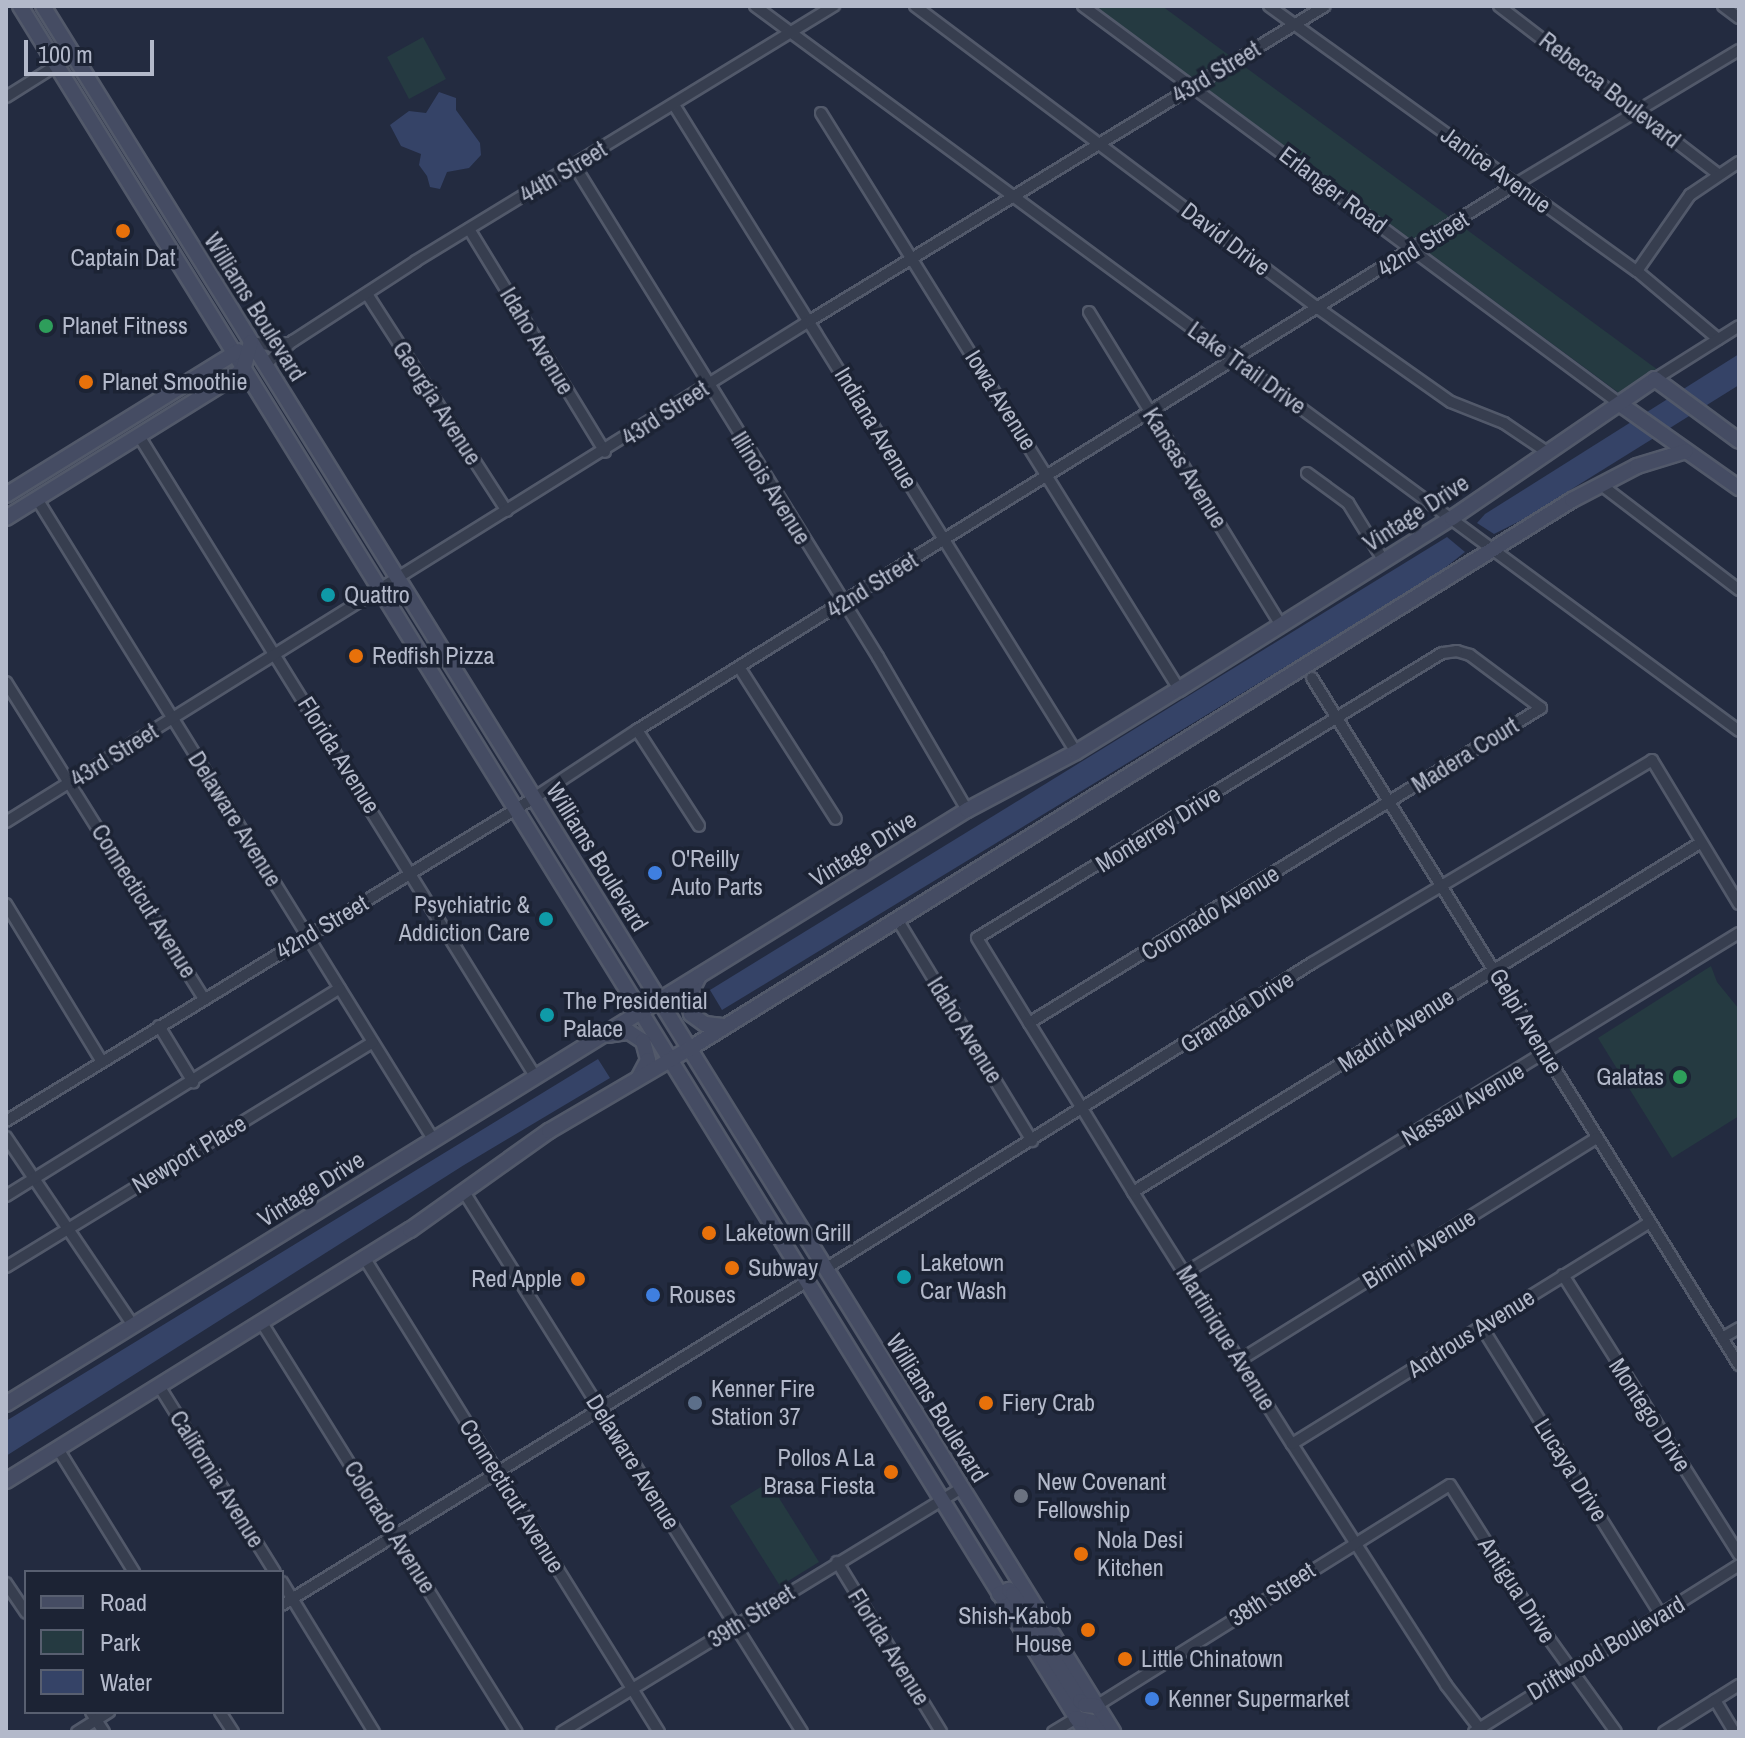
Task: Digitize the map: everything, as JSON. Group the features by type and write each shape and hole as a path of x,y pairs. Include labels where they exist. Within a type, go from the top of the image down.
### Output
{"street":[{"name":"Williams Boulevard","path":"20,6 233,355 246,364 378,591 1085,1732"},
{"name":"Williams Boulevard","path":"43,6 1113,1732"},
{"name":"Lake Trail Drive","path":"755,6 1739,731"},
{"name":"44th Street","path":"265,365 293,341 469,229 834,6"},
{"name":"David Drive","path":"915,6 1319,309 1451,402 1521,432 1547,452"},
{"name":"Erlanger Road","path":"1083,6 1625,407"},
{"name":"Janice Avenue","path":"1269,6 1637,271 1718,339"},
{"name":"43rd Street","path":"6,822 605,452 811,320 1325,6"},
{"name":"Rebecca Boulevard","path":"1499,6 1719,175"},
{"path":"1723,6 1739,18"},
{"name":"42nd Street","path":"6,1121 534,798 637,730 1516,184 1739,50"},
{"path":"6,97 73,55"},
{"name":"Indiana Avenue","path":"674,105 811,320 1076,752"},
{"name":"Iowa Avenue","path":"821,113 1179,689"},
{"path":"110,153 127,143"},
{"path":"1637,271 1690,195 1739,162"},
{"name":"Illinois Avenue","path":"574,165 967,810"},
{"path":"124,177 141,166"},
{"name":"Idaho Avenue","path":"469,229 605,452"},
{"name":"Georgia Avenue","path":"367,294 507,511"},
{"name":"Kansas Avenue","path":"1089,312 1281,625"},
{"name":"Vintage Drive","path":"6,1404 967,810 1076,752 1179,689 1452,518 1547,452 1625,407 1655,379 1739,326"},
{"name":"44th Street","path":"251,342 278,347 293,341"},
{"path":"6,495 251,342"},
{"path":"246,364 251,342"},
{"path":"6,518 183,409 246,364 265,365"},
{"path":"183,409 186,392 203,373"},
{"path":"1655,379 1739,441"},
{"path":"1625,407 1739,488"},
{"path":"90,466 88,460 93,449 124,422"},
{"name":"Florida Avenue","path":"139,436 535,1076"},
{"path":"6,1481 365,1259 549,1131 670,1061 1600,484 1665,455 1686,451"},
{"path":"40,497 73,465 71,455"},
{"path":"1307,473 1348,503 1384,561"},
{"path":"1600,484 1739,590"},
{"name":"Delaware Avenue","path":"40,497 433,1139"},
{"name":"Madera Court","path":"1337,717 1442,653 1457,651 1470,655 1541,708 1390,803"},
{"path":"739,667 836,819"},
{"name":"Gelpi Avenue","path":"1312,678 1739,1365"},
{"name":"Connecticut Avenue","path":"6,682 204,999"},
{"name":"Monterrey Drive","path":"977,938 1337,717"},
{"path":"637,730 699,826"},
{"name":"Granada Drive","path":"825,1269 1083,1110 1312,963 1652,760 1700,843"},
{"name":"Coronado Avenue","path":"1029,1023 1390,803"},
{"path":"1700,843 1739,904"},
{"name":"Madrid Avenue","path":"1133,1192 1700,843"},
{"path":"6,904 102,1062"},
{"name":"Idaho Avenue","path":"897,919 1032,1141"},
{"name":"Nassau Avenue","path":"1185,1273 1739,933"},
{"name":"Martinique Avenue","path":"977,938 1292,1444 1478,1731"},
{"path":"699,976 688,999 691,1014 705,1024 725,1026"},
{"path":"6,1196 340,988"},
{"path":"159,1026 193,1082"},
{"path":"600,1036 629,1032 643,1041 648,1060 636,1080"},
{"name":"Newport Place","path":"6,1267 373,1042"},
{"path":"6,1137 32,1180 133,1325"},
{"name":"Bimini Avenue","path":"1240,1360 1597,1138"},
{"path":"742,1178 751,1175 757,1178 797,1223"},
{"name":"Delaware Avenue","path":"464,1192 802,1732"},
{"name":"Androus Avenue","path":"1292,1444 1650,1222"},
{"path":"779,1238 790,1241 811,1270 825,1269"},
{"name":"Connecticut Avenue","path":"365,1259 659,1732"},
{"name":"Montego Drive","path":"1563,1275 1739,1554"},
{"path":"374,1732 287,1602 806,1282 822,1280 842,1309 853,1314"},
{"name":"Colorado Avenue","path":"262,1323 517,1732"},
{"name":"Lucaya Drive","path":"1481,1326 1661,1615"},
{"path":"1722,1338 1739,1328"},
{"name":"California Avenue","path":"159,1386 274,1570"},
{"path":"58,1449 133,1570"},
{"name":"38th Street","path":"1096,1706 1450,1485"},
{"name":"Antigua Drive","path":"1450,1485 1571,1671 1616,1732"},
{"name":"39th Street","path":"562,1732 961,1488"},
{"name":"Florida Avenue","path":"837,1562 941,1732"},
{"name":"Driftwood Boulevard","path":"1478,1731 1739,1565"},
{"path":"6,1583 24,1610"},
{"path":"999,1594 1009,1590 1013,1594 1080,1701 1096,1706"},
{"path":"1664,1732 1739,1685"},
{"path":"1715,1700 1734,1732"},
{"path":"221,1714 233,1732"},
{"path":"77,1732 93,1716 104,1732"},
{"path":"1053,1732 1076,1718 1092,1722 1099,1732"}],"green space":[{"path":"1094,6 1162,6 1658,370 1623,396"},
{"path":"423,37 446,79 409,99 387,57"},
{"name":"Galatas","path":"1711,966 1717,982 1739,1009 1739,1116 1672,1158 1598,1038"},
{"path":"769,1482 819,1562 780,1586 730,1506"}],"water":[{"path":"439,92 456,98 456,110 480,143 481,155 469,168 447,172 440,189 430,187 419,165 421,154 401,146 390,125 409,111 426,113"},
{"path":"1739,354 1739,385 1522,520 1494,534 1477,523 1485,514"},
{"path":"1447,537 1465,552 1436,575 722,1010 710,990"},
{"path":"598,1059 610,1078 464,1165 6,1456 6,1421"}],"place":[{"name":"Captain Dat","path":"123,231"},
{"name":"Planet Fitness","path":"46,326"},
{"name":"Planet Smoothie","path":"86,382"},
{"name":"Quattro","path":"328,595"},
{"name":"Redfish Pizza","path":"356,656"},
{"name":"O'Reilly Auto Parts","path":"655,873"},
{"name":"Psychiatric & Addiction Care","path":"546,919"},
{"name":"The Presidential Palace","path":"547,1015"},
{"name":"Galatas","path":"1680,1077"},
{"name":"Laketown Grill","path":"709,1233"},
{"name":"Subway","path":"732,1268"},
{"name":"Laketown Car Wash","path":"904,1277"},
{"name":"Red Apple","path":"578,1279"},
{"name":"Rouses","path":"653,1295"},
{"name":"Kenner Fire Station 37","path":"695,1403"},
{"name":"Fiery Crab","path":"986,1403"},
{"name":"Pollos A La Brasa Fiesta","path":"891,1472"},
{"name":"New Covenant Fellowship","path":"1021,1496"},
{"name":"Nola Desi Kitchen","path":"1081,1554"},
{"name":"Shish-Kabob House","path":"1088,1630"},
{"name":"Little Chinatown","path":"1125,1659"},
{"name":"Kenner Supermarket","path":"1152,1699"}]}
